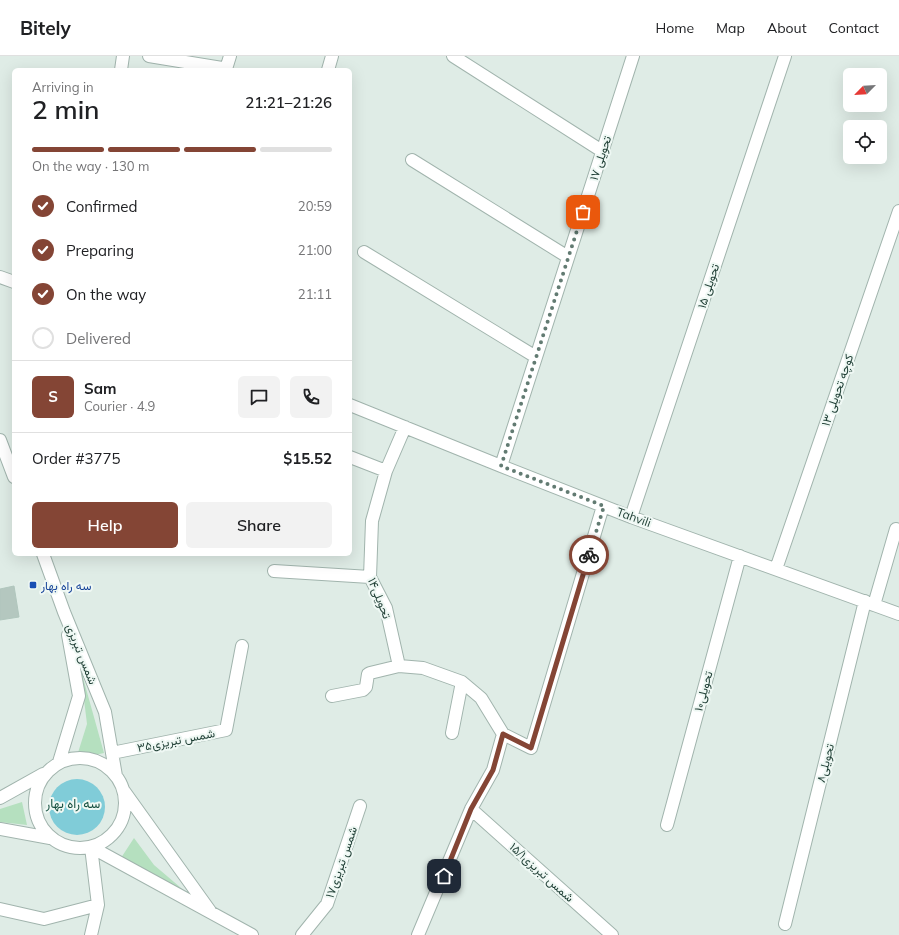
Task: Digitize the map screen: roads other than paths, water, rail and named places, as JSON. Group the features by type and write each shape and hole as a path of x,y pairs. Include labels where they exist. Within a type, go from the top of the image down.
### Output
{"street":[{"path":"121,68 123,56"},
{"path":"149,56 216,68"},
{"path":"227,68 230,56"},
{"path":"329,68 332,56"},
{"path":"453,56 602,151"},
{"name":"تحویلی ۱۷","path":"501,466 632,56"},
{"name":"تحویلی ۱۵","path":"631,517 784,56"},
{"path":"412,160 568,257"},
{"name":"کوچه تحویلی ۱۳","path":"776,569 899,211"},
{"path":"364,252 536,357"},
{"path":"0,277 12,281"},
{"name":"Tahvili","path":"352,406 631,517 899,614"},
{"name":"تحویلی۱۴","path":"400,666 386,608 370,577 372,521 386,471 405,427"},
{"path":"0,440 12,472"},
{"path":"352,458 386,471"},
{"path":"332,696 362,690 366,687 368,674 370,672 400,666 423,668 462,682 481,698 503,734 531,748 604,506"},
{"name":"تحویلی۸","path":"786,924 869,603 896,529"},
{"path":"44,556 64,612"},
{"name":"تحویلی۱۰","path":"667,826 740,556"},
{"path":"274,571 370,577"},
{"name":"شمس تبریزی","path":"64,612 105,712 116,776"},
{"name":"شمس تبریزی","path":"59,762 79,696 64,612"},
{"name":"۳۵شمس تبریزی","path":"112,753 226,730 242,646"},
{"path":"452,733 462,682"},
{"path":"418,935 471,809 493,770 503,734"},
{"path":"50,838 41,827 35,814 34,800 37,786 44,774 59,762 71,758 84,757 96,760 107,766 116,776 124,791 212,914"},
{"path":"0,798 44,774"},
{"path":"0,829 50,838 63,845 77,848 91,847 104,842 115,832 122,819 125,805 124,791"},
{"name":"شمس تبریزی۱۷","path":"302,935 327,904 360,806"},
{"name":"شمس تبریزی۱۵/۱","path":"471,809 612,935"},
{"path":"91,847 98,905 91,935"},
{"path":"91,847 252,935"},
{"path":"0,909 44,919 98,905"}],"water":[{"path":"71,779 83,779 93,783 101,791 105,801 105,813 101,823 93,831 83,835 71,835 61,831 53,823 49,813 49,801 53,791 61,783"}],"place":[{"name":"سه راه بهار","path":"33,585"}],"district":[{"name":"سه راه بهار","path":"73,803"}]}
